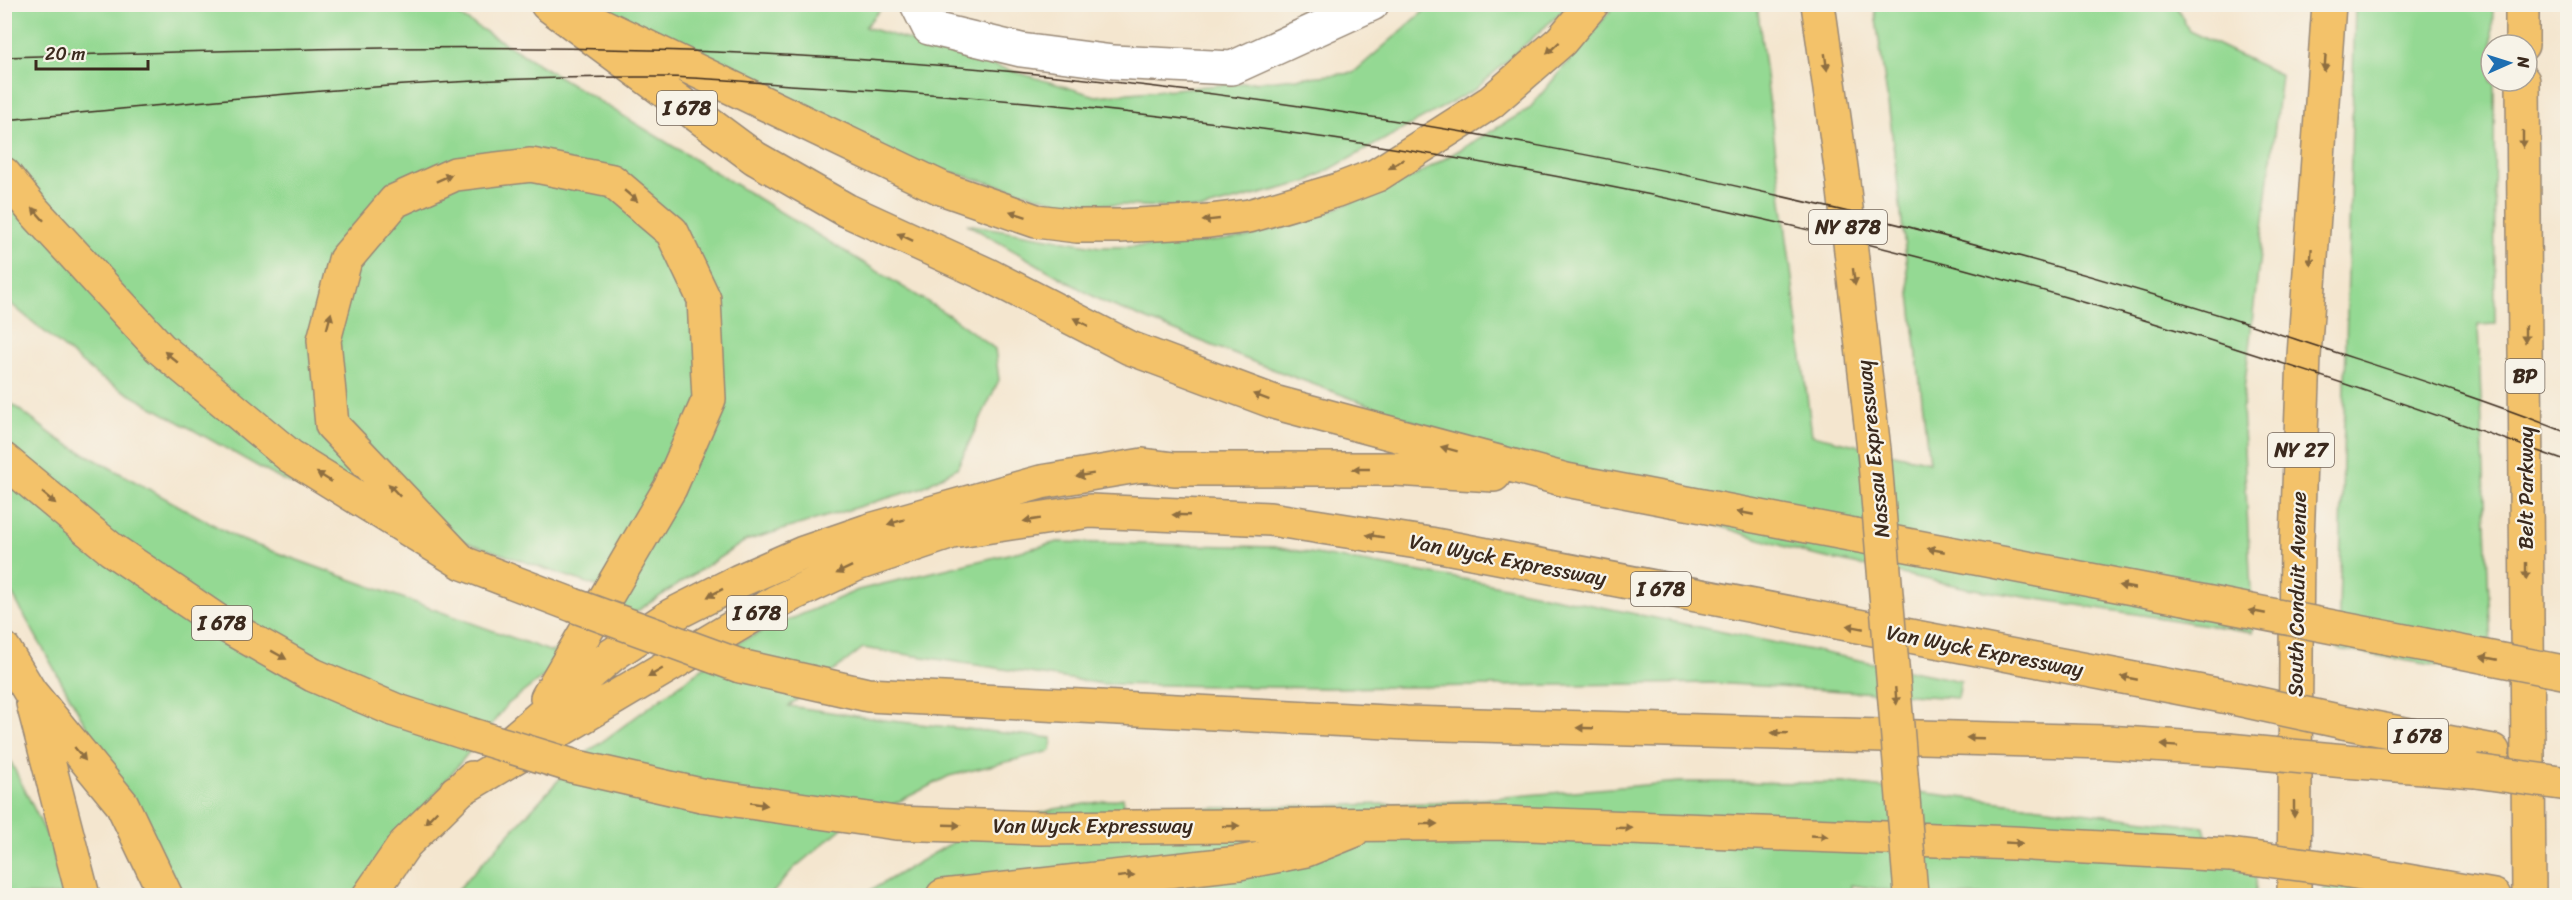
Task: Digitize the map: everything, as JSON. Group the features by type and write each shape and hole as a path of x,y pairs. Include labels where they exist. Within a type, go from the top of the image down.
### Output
{"main road":[{"name":"I 678","path":"547,4 755,158 846,210 986,274 1130,348 1277,403 1566,480"},
{"path":"558,4 941,188 1036,220 1077,226 1119,226 1209,221 1249,216 1338,190 1377,175 1491,102 1561,41 1592,4"},
{"name":"Nassau Expressway","path":"1818,4 1843,182 1874,450 1911,895"},
{"name":"South Conduit Avenue","path":"2294,896 2297,540 2304,356 2329,4"},
{"path":"2522,4 2522,33"},
{"name":"Belt Parkway","path":"2523,93 2529,896"},
{"path":"463,563 332,425 324,340 345,260 395,201 455,174 531,165 612,181 672,232 704,299 709,399 670,488 534,722"},
{"path":"4,174 33,210 160,348 290,456 463,563 740,666 868,695 1406,723 2106,742 2345,761 2484,761 2568,784"},
{"name":"Van Wyck Expressway","path":"4,460 111,549 216,620 313,675 395,710 573,766 701,795 896,824 1040,828 1515,824 2013,843 2230,855 2344,870 2486,894"},
{"path":"369,896 405,844 456,792 612,655 672,615 739,581 803,553 867,531 1041,482 1143,465 1174,469 1395,469 1566,480 2568,673"},
{"name":"Van Wyck Expressway","path":"456,792 776,602 858,564 952,532 1090,511 1270,519 1419,543 2228,697 2343,722 2484,761 2568,764"},
{"path":"4,649 30,692 122,804 166,896"},
{"path":"30,692 83,896"},
{"path":"943,896 1239,863 1306,850 1371,824"}],"lane":[{"path":"916,4 928,28 1021,50 1113,62 1232,68 1372,4"}],"green space":[{"path":"5,4 442,5 949,315 995,349 999,380 957,468 921,488 745,541 583,646 508,704 352,896 181,895 5,581 4,398 58,439 239,539 552,652 626,596 282,480 99,377 5,299"},
{"path":"598,5 884,5 865,27 1096,96 1353,73 1431,5 1569,5 1476,89 1307,182 1202,209 1059,202 900,158"},
{"path":"1615,5 1757,5 1812,435 1929,462 1891,125 1874,5 2176,5 2189,31 2281,75 2242,408 2253,632 1967,588 1808,554 1569,479 1256,363 1103,302 967,224 1100,247 1174,246 1247,237 1317,216 1417,175 1529,109"},
{"path":"2355,5 2493,5 2492,33 2479,33 2479,93 2494,93 2495,324 2478,325 2492,675 2338,649"},
{"path":"1058,542 1274,547 1480,582 1961,681 1958,698 1713,683 1325,688 1103,684 863,648 789,706 891,721 1052,738 1051,751 949,776 878,812 872,803 793,869 771,895 452,896 577,760 738,642 858,590"},
{"path":"4,748 51,843 63,895 5,895"},
{"path":"1680,782 1843,783 2204,827 2210,852 2256,856 2256,896 1927,896 1851,885 1851,896 861,896 965,835 1055,809 1123,798 1126,813 1214,808 1435,803"},
{"path":"2324,865 2462,895 2324,895"}],"tram line":[{"path":"4,57 384,48 670,50 958,67 1152,87 1346,113 1539,146 1732,185 1922,230 2110,282 2295,339 2466,395 2568,433"},
{"path":"4,120 413,84 577,77 659,77 879,90 1026,102 1290,133 1552,176 1812,231 1941,263 2132,316 2257,355 2382,396 2568,462"}]}
